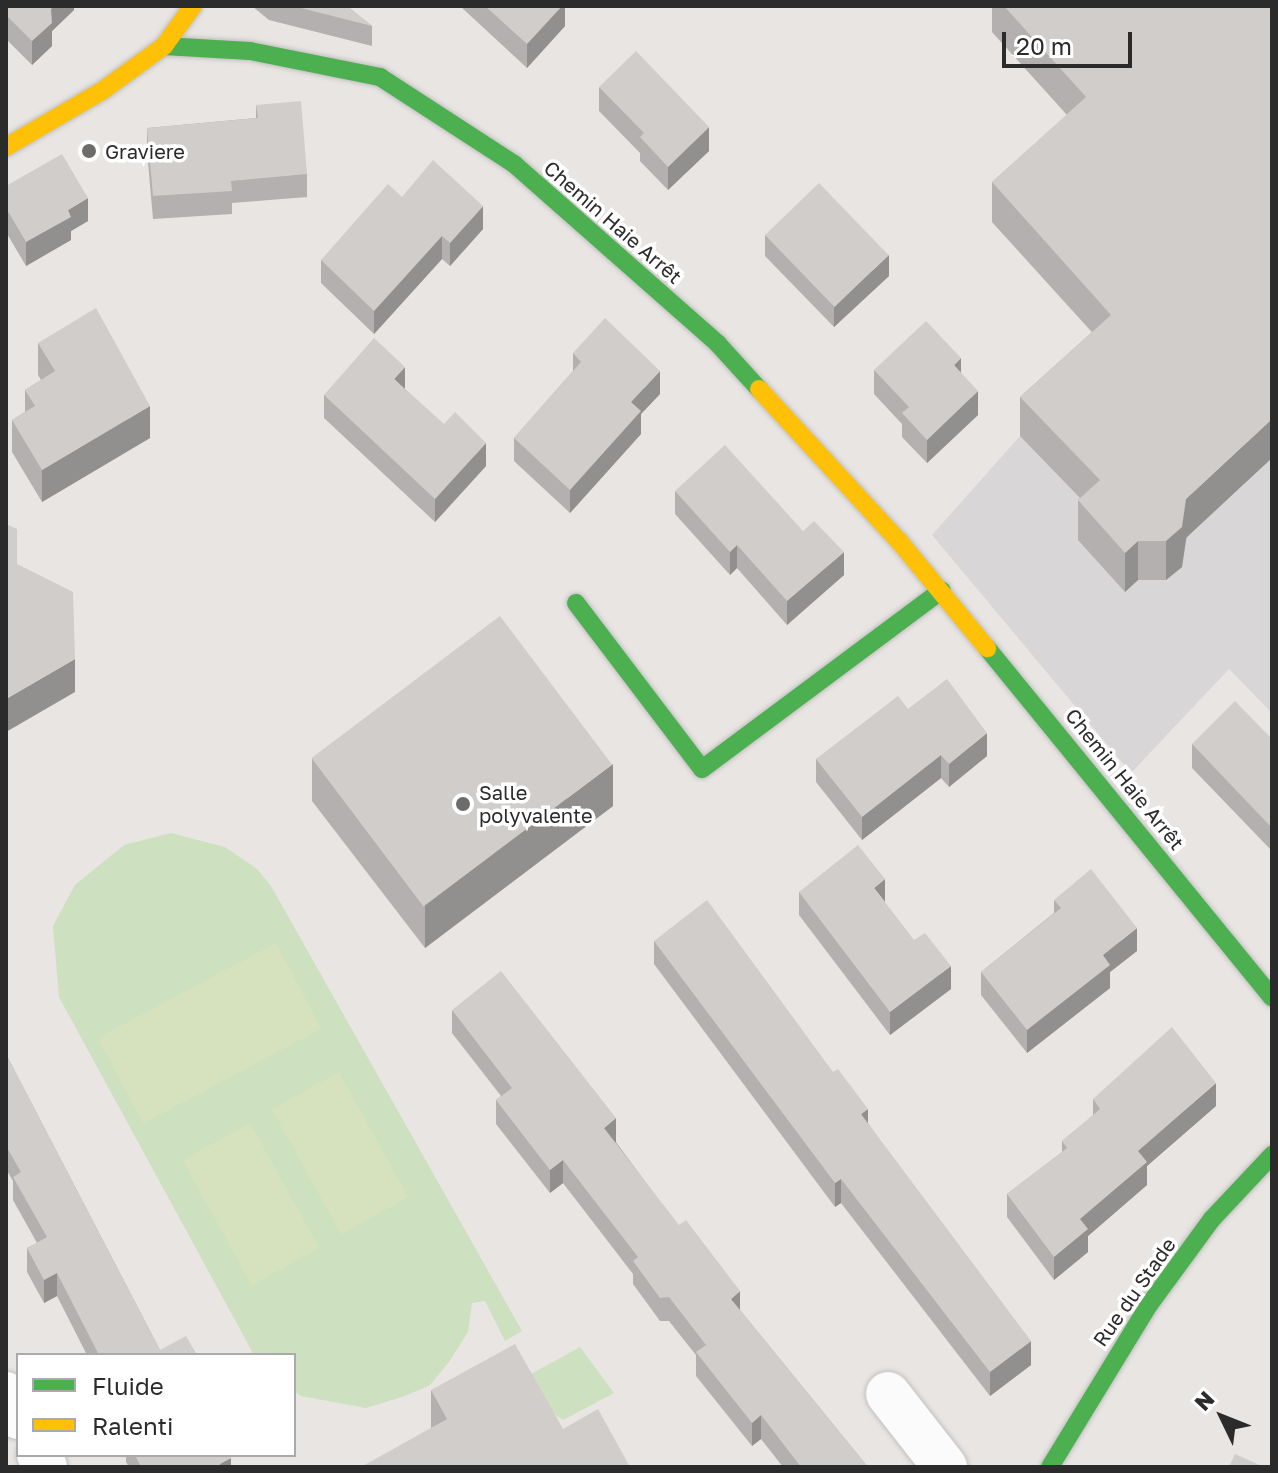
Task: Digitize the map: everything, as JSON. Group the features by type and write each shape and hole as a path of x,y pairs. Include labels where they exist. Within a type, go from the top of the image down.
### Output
{"street":[{"path":"6,147 102,91 164,46 193,6"},
{"name":"Chemin Haie Arrêt","path":"164,46 250,51 380,77 514,164 718,344 942,590 1272,998"},
{"path":"576,603 702,769 942,590"},
{"name":"Rue du Stade","path":"1050,1467 1149,1305 1212,1219 1272,1155"},
{"path":"6,1394 16,1413"},
{"path":"888,1394 945,1467"}],"shaded area":[{"path":"1272,6 1272,713 1229,669 1131,773 932,535 1020,436 1111,354 992,222"}],"green space":[{"path":"171,833 225,847 257,869 271,886 522,1331 505,1341 485,1301 472,1303 468,1332 430,1385 366,1408 301,1396 296,1392 296,1353 253,1353 59,997 53,926 75,885 124,845"},
{"path":"276,943 322,1029 143,1123 98,1038"},
{"path":"339,1072 408,1197 341,1234 272,1109"},
{"path":"250,1123 319,1248 252,1285 183,1160"},
{"path":"580,1347 614,1393 563,1420 515,1387 363,1467"}],"building":[{"path":"6,6 54,6 51,9 52,23 32,41 6,15"},
{"path":"293,6 347,6 372,26"},
{"path":"485,6 562,6 527,44"},
{"path":"1004,6 1272,6 1272,419 1186,499 1182,527 1166,541 1138,541 1125,553 1078,500 1100,480 1020,397 1111,315 992,182 1086,97"},
{"path":"636,51 709,127 668,167 640,137 644,133 599,87"},
{"path":"301,101 307,174 231,181 232,191 153,196 147,128 258,118 256,105"},
{"path":"62,154 88,198 68,210 71,217 26,242 6,208 6,186"},
{"path":"433,160 483,206 450,243 442,236 374,311 321,260 388,184 402,197"},
{"path":"819,183 888,255 835,307 765,235"},
{"path":"96,308 150,406 42,470 12,420 35,406 25,390 55,371 38,343"},
{"path":"605,318 660,371 631,402 641,411 570,490 514,438 581,362 573,353"},
{"path":"926,321 961,358 954,365 978,391 927,440 902,413 909,407 874,370"},
{"path":"374,338 405,367 394,379 444,424 455,412 486,443 435,499 324,395"},
{"path":"725,445 803,531 814,521 844,552 787,601 737,545 730,552 675,491"},
{"path":"6,524 17,529 17,564 73,592 75,659 6,699"},
{"name":"Salle polyvalente","path":"500,616 612,765 423,907 312,758"},
{"path":"947,679 987,733 949,764 941,755 862,817 816,759 898,696 908,709"},
{"path":"1235,701 1272,739 1272,828 1192,744"},
{"path":"858,845 885,879 874,888 914,940 925,933 951,966 890,1012 799,892"},
{"path":"1091,869 1137,928 1103,955 1110,965 1027,1030 981,972 1061,908 1054,900"},
{"path":"707,900 833,1072 838,1069 868,1109 861,1114 1031,1341 990,1372 841,1179 835,1183 654,941"},
{"path":"501,971 616,1118 604,1128 679,1225 686,1220 740,1291 731,1299 868,1467 801,1467 761,1415 752,1423 696,1352 706,1345 669,1297 660,1298 633,1261 638,1257 563,1160 550,1170 496,1100 512,1088 452,1010"},
{"path":"1172,1027 1216,1083 1138,1151 1147,1162 1080,1219 1088,1229 1054,1257 1007,1194 1067,1148 1062,1141 1100,1109 1093,1099"},
{"path":"6,1054 160,1350 186,1336 196,1353 98,1353 57,1273 44,1280 27,1248 47,1237 13,1177 21,1172 6,1146"},
{"path":"515,1344 563,1429 598,1409 630,1467 361,1467 447,1419 431,1390"},
{"path":"1235,1454 1264,1467 1229,1467"},
{"path":"136,1457 231,1458 220,1464 221,1467 141,1467"}],"traffic: fast":[{"path":"164,46 250,51 380,77 514,164 718,344 759,389"},
{"path":"576,603 702,769 942,590"},
{"path":"987,648 1272,998"},
{"path":"1050,1467 1149,1305 1212,1219 1272,1155"}],"traffic: slow":[{"path":"6,147 102,91 164,46 193,6"},
{"path":"759,389 899,541 987,648"}],"place":[{"name":"Graviere","path":"89,151"},
{"name":"Salle polyvalente","path":"463,804"}]}
